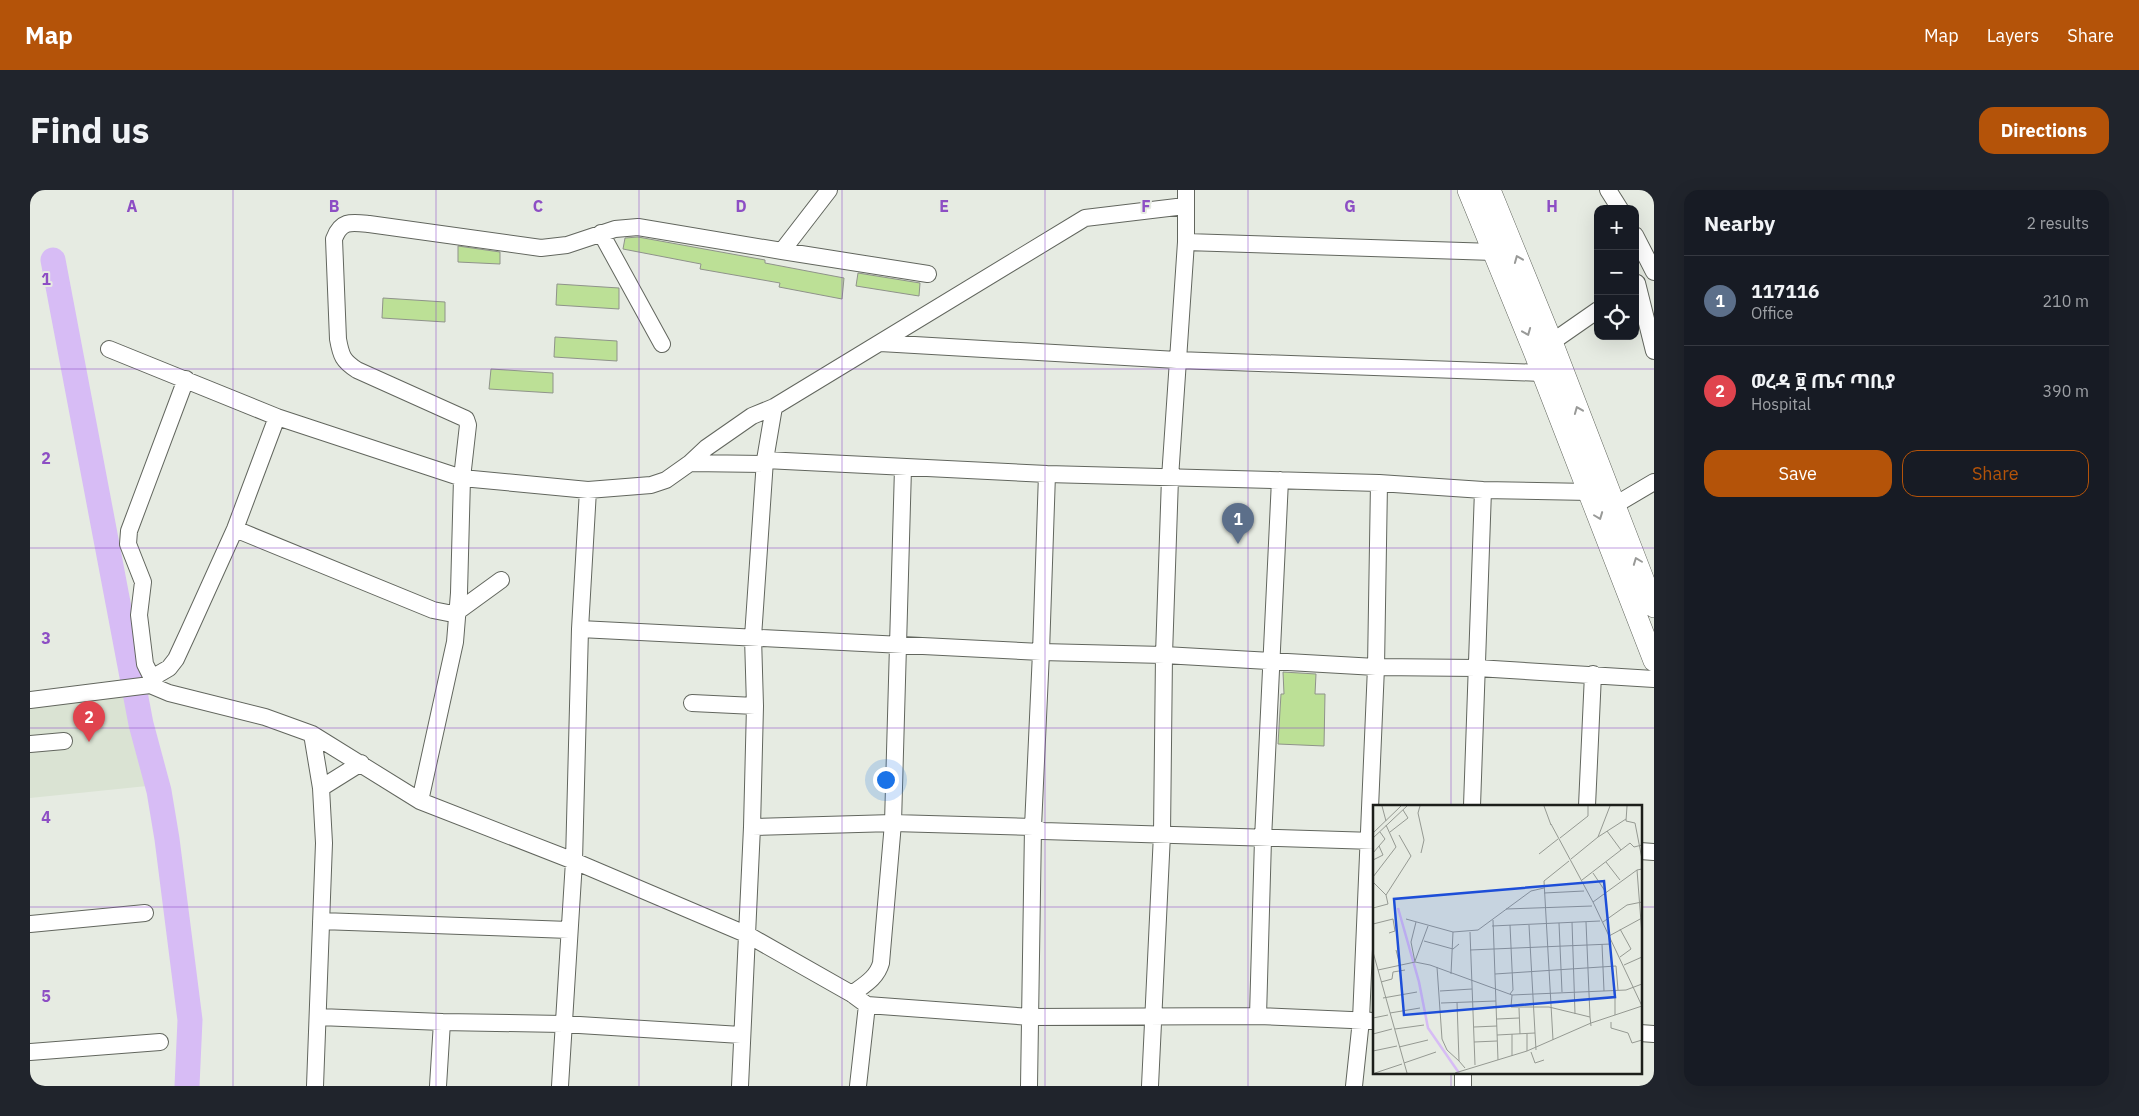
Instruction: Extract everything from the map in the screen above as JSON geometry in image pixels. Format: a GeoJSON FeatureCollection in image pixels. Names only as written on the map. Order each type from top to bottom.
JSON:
{"type":"FeatureCollection","features":[{"type":"Feature","properties":{"kind":"main road"},"geometry":{"type":"LineString","coordinates":[[1468,190],[1494,252],[1552,342],[1654,607]]}},
{"type":"Feature","properties":{"kind":"main road"},"geometry":{"type":"LineString","coordinates":[[1490,190],[1523,296],[1542,374],[1590,492],[1654,661]]}},
{"type":"Feature","properties":{"kind":"street"},"geometry":{"type":"LineString","coordinates":[[782,251],[829,190]]}},
{"type":"Feature","properties":{"kind":"street"},"geometry":{"type":"LineString","coordinates":[[1608,190],[1617,205]]}},
{"type":"Feature","properties":{"kind":"street"},"geometry":{"type":"LineString","coordinates":[[109,349],[277,417],[462,478],[588,490],[651,485],[666,480],[690,463],[706,448],[752,416],[774,407],[1085,218],[1186,198],[1186,242],[1170,478],[1164,655],[1162,834],[1155,1017],[1150,1086]]}},
{"type":"Feature","properties":{"kind":"street"},"geometry":{"type":"LineString","coordinates":[[420,800],[451,662],[458,612],[462,478],[468,425],[466,419],[365,374],[345,363],[338,339],[334,239],[338,229],[343,225],[354,222],[541,248],[567,245],[601,233],[627,227],[649,228],[928,274]]}},
{"type":"Feature","properties":{"kind":"street"},"geometry":{"type":"LineString","coordinates":[[601,233],[662,344]]}},
{"type":"Feature","properties":{"kind":"street"},"geometry":{"type":"LineString","coordinates":[[1186,242],[1494,252]]}},
{"type":"Feature","properties":{"kind":"street"},"geometry":{"type":"LineString","coordinates":[[1639,243],[1654,272],[1639,282]]}},
{"type":"Feature","properties":{"kind":"street"},"geometry":{"type":"LineString","coordinates":[[1639,295],[1654,351]]}},
{"type":"Feature","properties":{"kind":"street"},"geometry":{"type":"LineString","coordinates":[[1552,342],[1594,313]]}},
{"type":"Feature","properties":{"kind":"street"},"geometry":{"type":"LineString","coordinates":[[880,343],[1177,360],[1542,374]]}},
{"type":"Feature","properties":{"kind":"street"},"geometry":{"type":"LineString","coordinates":[[147,683],[139,615],[143,582],[128,544],[129,531],[186,379]]}},
{"type":"Feature","properties":{"kind":"street"},"geometry":{"type":"LineString","coordinates":[[740,1086],[752,827],[755,706],[753,637],[765,462],[774,407]]}},
{"type":"Feature","properties":{"kind":"street"},"geometry":{"type":"LineString","coordinates":[[30,700],[115,690],[147,683],[168,668],[176,659],[235,529],[277,417]]}},
{"type":"Feature","properties":{"kind":"street"},"geometry":{"type":"LineString","coordinates":[[690,463],[765,462],[1046,474],[1379,483],[1483,490],[1590,492]]}},
{"type":"Feature","properties":{"kind":"street"},"geometry":{"type":"LineString","coordinates":[[852,994],[873,978],[879,971],[881,963],[893,823],[903,468]]}},
{"type":"Feature","properties":{"kind":"street"},"geometry":{"type":"LineString","coordinates":[[1029,1086],[1033,827],[1041,652],[1046,474]]}},
{"type":"Feature","properties":{"kind":"street"},"geometry":{"type":"LineString","coordinates":[[1258,1016],[1263,839],[1280,480]]}},
{"type":"Feature","properties":{"kind":"street"},"geometry":{"type":"LineString","coordinates":[[1615,505],[1654,482]]}},
{"type":"Feature","properties":{"kind":"street"},"geometry":{"type":"LineString","coordinates":[[1354,1086],[1368,1021],[1379,483]]}},
{"type":"Feature","properties":{"kind":"street"},"geometry":{"type":"LineString","coordinates":[[560,1086],[574,861],[580,629],[588,490]]}},
{"type":"Feature","properties":{"kind":"street"},"geometry":{"type":"LineString","coordinates":[[1472,805],[1483,490]]}},
{"type":"Feature","properties":{"kind":"street"},"geometry":{"type":"LineString","coordinates":[[235,529],[433,610],[448,613],[458,612],[501,580]]}},
{"type":"Feature","properties":{"kind":"street"},"geometry":{"type":"LineString","coordinates":[[580,629],[898,646],[1271,660],[1376,667],[1477,668],[1654,679]]}},
{"type":"Feature","properties":{"kind":"street"},"geometry":{"type":"LineString","coordinates":[[1587,805],[1593,674]]}},
{"type":"Feature","properties":{"kind":"street"},"geometry":{"type":"LineString","coordinates":[[147,683],[169,693],[265,718],[312,734],[420,800],[574,861],[748,935],[852,994],[867,1005],[1031,1017],[1258,1016],[1368,1021]]}},
{"type":"Feature","properties":{"kind":"street"},"geometry":{"type":"LineString","coordinates":[[692,703],[755,706]]}},
{"type":"Feature","properties":{"kind":"street"},"geometry":{"type":"LineString","coordinates":[[312,734],[321,788],[324,843],[315,1086]]}},
{"type":"Feature","properties":{"kind":"street"},"geometry":{"type":"LineString","coordinates":[[30,744],[64,741]]}},
{"type":"Feature","properties":{"kind":"street"},"geometry":{"type":"LineString","coordinates":[[321,788],[361,764]]}},
{"type":"Feature","properties":{"kind":"street"},"geometry":{"type":"LineString","coordinates":[[752,827],[893,823],[1033,827],[1043,831],[1371,841]]}},
{"type":"Feature","properties":{"kind":"street"},"geometry":{"type":"LineString","coordinates":[[30,924],[145,913]]}},
{"type":"Feature","properties":{"kind":"street"},"geometry":{"type":"LineString","coordinates":[[322,921],[569,930]]}},
{"type":"Feature","properties":{"kind":"street"},"geometry":{"type":"LineString","coordinates":[[858,1086],[867,1005]]}},
{"type":"Feature","properties":{"kind":"street"},"geometry":{"type":"LineString","coordinates":[[319,1017],[563,1024],[741,1035]]}},
{"type":"Feature","properties":{"kind":"street"},"geometry":{"type":"LineString","coordinates":[[438,1086],[442,1022]]}},
{"type":"Feature","properties":{"kind":"street"},"geometry":{"type":"LineString","coordinates":[[30,1052],[160,1042]]}},
{"type":"Feature","properties":{"kind":"shaded area"},"geometry":{"type":"Polygon","coordinates":[[[138,687],[157,785],[30,798],[30,700],[138,687]]]}},
{"type":"Feature","properties":{"kind":"building"},"geometry":{"type":"Polygon","coordinates":[[[638,237],[765,260],[765,263],[844,278],[842,299],[779,287],[780,283],[700,269],[701,264],[623,249],[625,238],[638,237]]]}},
{"type":"Feature","properties":{"kind":"building"},"geometry":{"type":"Polygon","coordinates":[[[458,246],[500,252],[500,264],[458,262],[458,246]]]}},
{"type":"Feature","properties":{"kind":"building"},"geometry":{"type":"Polygon","coordinates":[[[858,273],[920,283],[919,296],[856,286],[858,273]]]}},
{"type":"Feature","properties":{"kind":"building"},"geometry":{"type":"Polygon","coordinates":[[[557,284],[619,288],[619,309],[556,305],[557,284]]]}},
{"type":"Feature","properties":{"kind":"building"},"geometry":{"type":"Polygon","coordinates":[[[383,298],[445,302],[445,322],[382,318],[383,298]]]}},
{"type":"Feature","properties":{"kind":"building"},"geometry":{"type":"Polygon","coordinates":[[[555,337],[617,341],[617,361],[554,357],[555,337]]]}},
{"type":"Feature","properties":{"kind":"building"},"geometry":{"type":"Polygon","coordinates":[[[491,369],[553,373],[553,393],[489,389],[491,369]]]}},
{"type":"Feature","properties":{"kind":"building"},"geometry":{"type":"Polygon","coordinates":[[[1283,672],[1316,674],[1315,694],[1325,694],[1324,746],[1278,744],[1281,694],[1284,694],[1283,672]]]}},
{"type":"Feature","properties":{"kind":"waterway"},"geometry":{"type":"LineString","coordinates":[[53,260],[141,724],[159,791],[167,839],[190,1020],[187,1086]]}},
{"type":"Feature","properties":{"kind":"place","name":"117116"},"geometry":{"type":"Point","coordinates":[1238,544]}},
{"type":"Feature","properties":{"kind":"place","name":"ወረዳ ፱ ጤና ጣቢያ"},"geometry":{"type":"Point","coordinates":[89,742]}}]}
